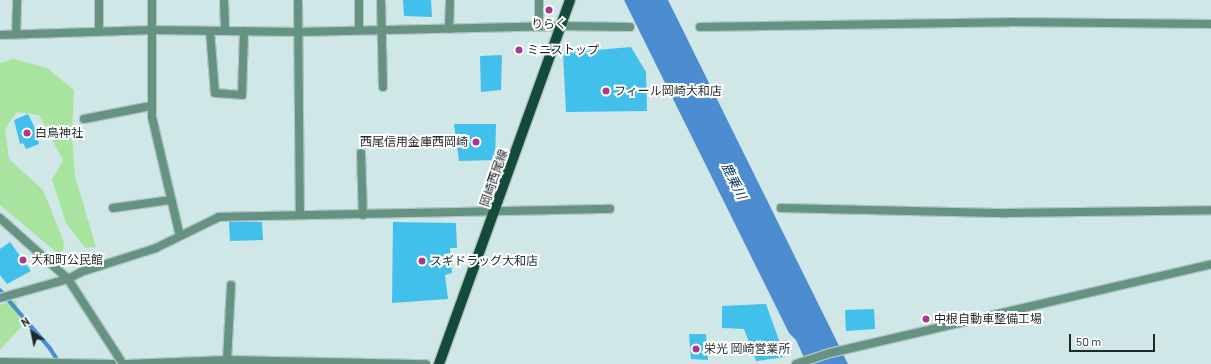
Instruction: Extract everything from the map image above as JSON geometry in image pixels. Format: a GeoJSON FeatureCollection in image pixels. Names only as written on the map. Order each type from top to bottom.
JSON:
{"type":"FeatureCollection","features":[{"type":"Feature","properties":{"kind":"main road","name":"岡崎西尾線"},"geometry":{"type":"LineString","coordinates":[[439,364],[496,212],[570,0]]}},
{"type":"Feature","properties":{"kind":"street"},"geometry":{"type":"LineString","coordinates":[[16,0],[16,34]]}},
{"type":"Feature","properties":{"kind":"street"},"geometry":{"type":"LineString","coordinates":[[99,32],[100,0]]}},
{"type":"Feature","properties":{"kind":"street"},"geometry":{"type":"LineString","coordinates":[[152,0],[151,106],[157,149],[180,236]]}},
{"type":"Feature","properties":{"kind":"street"},"geometry":{"type":"LineString","coordinates":[[224,0],[225,31]]}},
{"type":"Feature","properties":{"kind":"street"},"geometry":{"type":"LineString","coordinates":[[298,0],[300,215]]}},
{"type":"Feature","properties":{"kind":"street"},"geometry":{"type":"LineString","coordinates":[[359,0],[359,30]]}},
{"type":"Feature","properties":{"kind":"street"},"geometry":{"type":"LineString","coordinates":[[380,0],[383,88]]}},
{"type":"Feature","properties":{"kind":"street"},"geometry":{"type":"LineString","coordinates":[[449,29],[450,0]]}},
{"type":"Feature","properties":{"kind":"street"},"geometry":{"type":"LineString","coordinates":[[539,0],[539,26]]}},
{"type":"Feature","properties":{"kind":"street"},"geometry":{"type":"LineString","coordinates":[[700,27],[1009,22],[1211,24]]}},
{"type":"Feature","properties":{"kind":"street"},"geometry":{"type":"LineString","coordinates":[[0,35],[152,30],[299,32],[539,26],[630,27]]}},
{"type":"Feature","properties":{"kind":"street"},"geometry":{"type":"LineString","coordinates":[[210,31],[215,93],[242,94],[244,31]]}},
{"type":"Feature","properties":{"kind":"street"},"geometry":{"type":"LineString","coordinates":[[84,119],[151,106]]}},
{"type":"Feature","properties":{"kind":"street"},"geometry":{"type":"LineString","coordinates":[[361,154],[363,215]]}},
{"type":"Feature","properties":{"kind":"street"},"geometry":{"type":"LineString","coordinates":[[113,208],[171,200]]}},
{"type":"Feature","properties":{"kind":"street"},"geometry":{"type":"LineString","coordinates":[[781,208],[1007,213],[1211,210]]}},
{"type":"Feature","properties":{"kind":"street"},"geometry":{"type":"LineString","coordinates":[[0,298],[68,279],[81,272],[156,248],[219,217],[363,215],[411,211],[496,212],[610,209]]}},
{"type":"Feature","properties":{"kind":"street"},"geometry":{"type":"LineString","coordinates":[[0,218],[68,279],[124,364]]}},
{"type":"Feature","properties":{"kind":"street"},"geometry":{"type":"LineString","coordinates":[[796,364],[814,358],[1211,264]]}},
{"type":"Feature","properties":{"kind":"street"},"geometry":{"type":"LineString","coordinates":[[227,360],[230,285]]}},
{"type":"Feature","properties":{"kind":"street"},"geometry":{"type":"LineString","coordinates":[[128,364],[227,360],[426,364]]}},
{"type":"Feature","properties":{"kind":"street"},"geometry":{"type":"LineString","coordinates":[[0,362],[112,364]]}},
{"type":"Feature","properties":{"kind":"green space"},"geometry":{"type":"Polygon","coordinates":[[[13,59],[47,68],[74,90],[72,136],[75,176],[96,247],[85,248],[66,223],[52,180],[63,160],[39,115],[17,112],[5,129],[9,159],[43,190],[64,242],[62,257],[0,205],[0,63],[13,59]]]}},
{"type":"Feature","properties":{"kind":"green space"},"geometry":{"type":"Polygon","coordinates":[[[16,300],[21,327],[0,350],[0,305],[16,300]]]}},
{"type":"Feature","properties":{"kind":"water","name":"鹿乗川"},"geometry":{"type":"Polygon","coordinates":[[[624,0],[668,0],[848,364],[807,364],[796,340],[789,333],[624,0]]]}},
{"type":"Feature","properties":{"kind":"building"},"geometry":{"type":"Polygon","coordinates":[[[403,0],[431,0],[432,17],[404,16],[403,0]]]}},
{"type":"Feature","properties":{"kind":"building","name":"フィール岡崎大和店"},"geometry":{"type":"Polygon","coordinates":[[[631,47],[646,72],[647,111],[566,112],[563,53],[631,47]]]}},
{"type":"Feature","properties":{"kind":"building"},"geometry":{"type":"Polygon","coordinates":[[[502,55],[501,90],[481,92],[480,56],[502,55]]]}},
{"type":"Feature","properties":{"kind":"building"},"geometry":{"type":"Polygon","coordinates":[[[28,114],[39,136],[37,137],[39,144],[26,149],[23,143],[20,144],[14,120],[28,114]]]}},
{"type":"Feature","properties":{"kind":"building","name":"西尾信用金庫西岡崎"},"geometry":{"type":"Polygon","coordinates":[[[454,124],[496,124],[495,160],[459,161],[454,124]]]}},
{"type":"Feature","properties":{"kind":"building"},"geometry":{"type":"Polygon","coordinates":[[[229,222],[262,222],[263,240],[230,241],[229,222]]]}},
{"type":"Feature","properties":{"kind":"building","name":"スギドラッグ大和店"},"geometry":{"type":"Polygon","coordinates":[[[393,222],[456,223],[457,248],[450,248],[452,273],[445,275],[448,299],[392,303],[393,222]]]}},
{"type":"Feature","properties":{"kind":"building"},"geometry":{"type":"Polygon","coordinates":[[[10,242],[31,271],[7,284],[0,275],[0,249],[10,242]]]}},
{"type":"Feature","properties":{"kind":"building"},"geometry":{"type":"Polygon","coordinates":[[[766,304],[785,357],[756,361],[744,329],[722,328],[722,306],[766,304]]]}},
{"type":"Feature","properties":{"kind":"building"},"geometry":{"type":"Polygon","coordinates":[[[874,309],[875,329],[846,331],[845,310],[874,309]]]}},
{"type":"Feature","properties":{"kind":"building"},"geometry":{"type":"Polygon","coordinates":[[[689,334],[706,334],[708,360],[691,359],[689,334]]]}},
{"type":"Feature","properties":{"kind":"waterway"},"geometry":{"type":"LineString","coordinates":[[0,290],[50,348],[59,362]]}},
{"type":"Feature","properties":{"kind":"place","name":"りらく"},"geometry":{"type":"Point","coordinates":[549,10]}},
{"type":"Feature","properties":{"kind":"place","name":"ミニストップ"},"geometry":{"type":"Point","coordinates":[519,50]}},
{"type":"Feature","properties":{"kind":"place","name":"フィール岡崎大和店"},"geometry":{"type":"Point","coordinates":[606,91]}},
{"type":"Feature","properties":{"kind":"place","name":"白鳥神社"},"geometry":{"type":"Point","coordinates":[27,133]}},
{"type":"Feature","properties":{"kind":"place","name":"西尾信用金庫西岡崎"},"geometry":{"type":"Point","coordinates":[476,142]}},
{"type":"Feature","properties":{"kind":"place","name":"大和町公民館"},"geometry":{"type":"Point","coordinates":[23,260]}},
{"type":"Feature","properties":{"kind":"place","name":"スギドラッグ大和店"},"geometry":{"type":"Point","coordinates":[422,261]}},
{"type":"Feature","properties":{"kind":"place","name":"中根自動車整備工場"},"geometry":{"type":"Point","coordinates":[926,319]}},
{"type":"Feature","properties":{"kind":"place","name":"栄光 岡崎営業所"},"geometry":{"type":"Point","coordinates":[696,349]}}]}
